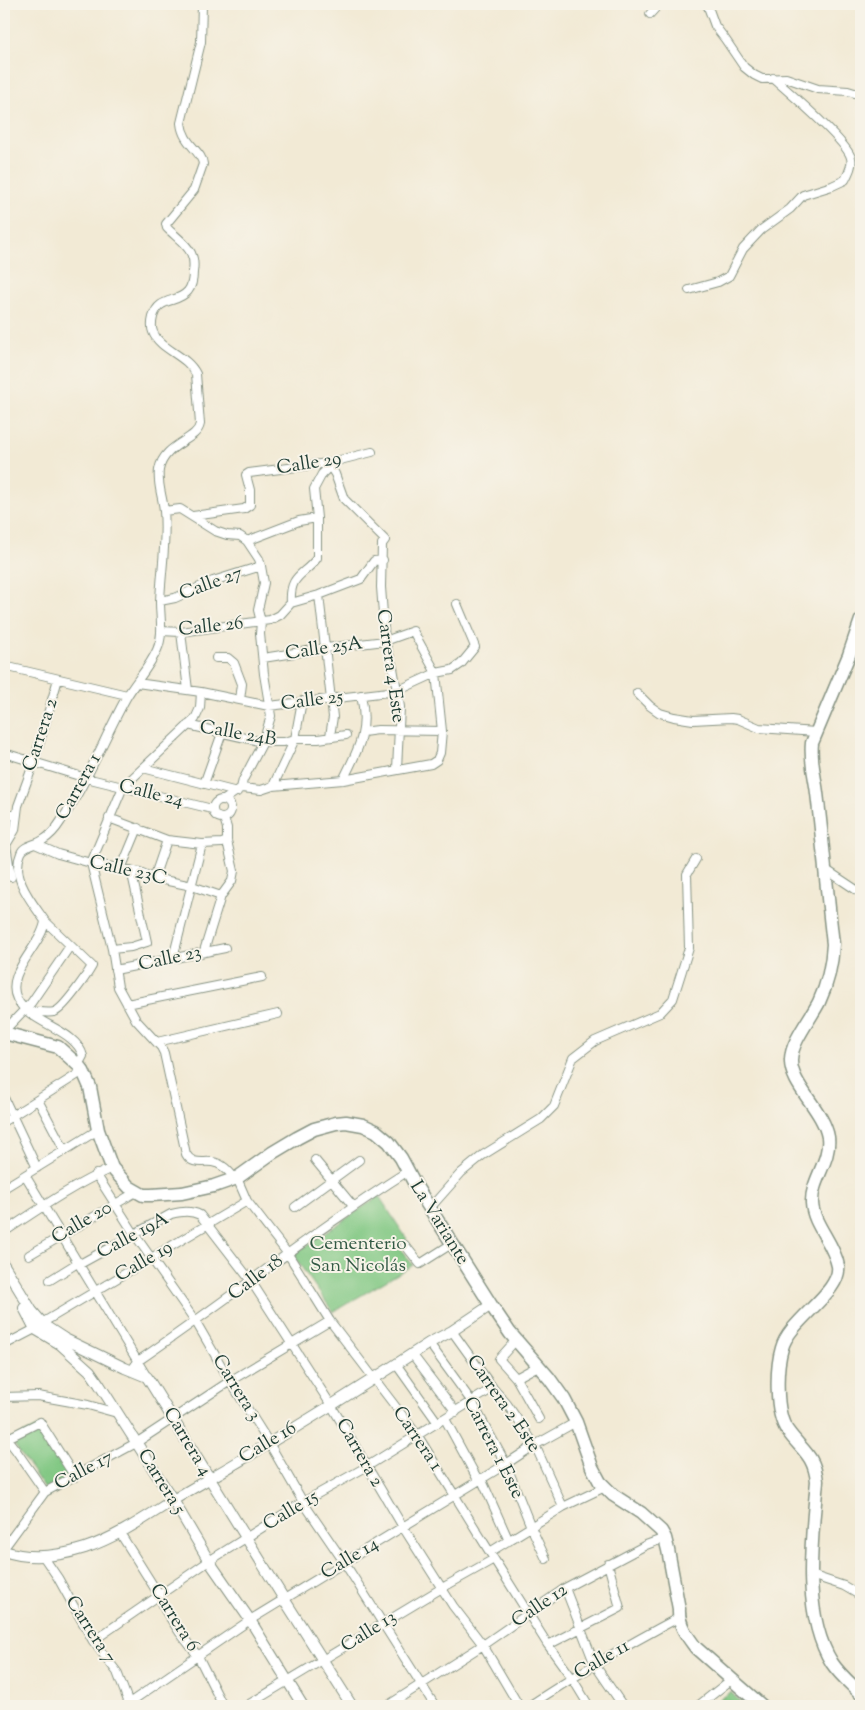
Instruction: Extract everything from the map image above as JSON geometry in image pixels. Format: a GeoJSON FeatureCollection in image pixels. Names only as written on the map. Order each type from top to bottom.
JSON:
{"type":"FeatureCollection","features":[{"type":"Feature","properties":{"kind":"main road"},"geometry":{"type":"LineString","coordinates":[[861,620],[849,655],[816,732],[811,754],[817,792],[833,944],[830,973],[819,1002],[793,1048],[790,1061],[795,1078],[822,1121],[828,1138],[827,1154],[814,1189],[812,1205],[836,1260],[838,1271],[825,1295],[796,1324],[784,1341],[780,1359],[778,1389],[779,1405],[787,1430],[806,1451],[816,1471],[812,1575],[815,1611],[827,1653],[840,1674],[861,1694]]}},
{"type":"Feature","properties":{"kind":"main road"},"geometry":{"type":"LineString","coordinates":[[4,1032],[58,1047],[81,1068],[94,1098],[98,1130],[112,1168],[136,1192]]}},
{"type":"Feature","properties":{"kind":"main road","name":"La Variante"},"geometry":{"type":"LineString","coordinates":[[136,1192],[151,1196],[182,1193],[214,1186],[236,1178],[297,1138],[314,1130],[346,1122],[363,1125],[389,1142],[401,1158],[490,1305],[564,1399],[576,1422],[596,1475],[613,1495],[652,1521],[665,1538],[677,1592],[678,1618],[683,1630],[696,1648],[762,1706]]}},
{"type":"Feature","properties":{"kind":"street"},"geometry":{"type":"LineString","coordinates":[[161,631],[160,601],[165,549],[164,511],[159,472],[162,460],[171,449],[198,430],[200,424],[195,371],[183,358],[159,341],[152,331],[152,322],[156,307],[181,297],[189,290],[192,278],[194,263],[191,253],[167,228],[166,224],[190,196],[198,182],[203,164],[182,132],[181,123],[201,42],[202,4]]}},
{"type":"Feature","properties":{"kind":"street"},"geometry":{"type":"LineString","coordinates":[[650,14],[659,4]]}},
{"type":"Feature","properties":{"kind":"street"},"geometry":{"type":"LineString","coordinates":[[707,4],[716,26],[744,67],[762,79],[786,78],[818,89],[848,91],[861,95]]}},
{"type":"Feature","properties":{"kind":"street"},"geometry":{"type":"LineString","coordinates":[[688,290],[718,282],[729,276],[743,249],[761,230],[790,209],[804,195],[845,180],[849,171],[851,158],[842,143],[773,78]]}},
{"type":"Feature","properties":{"kind":"street","name":"Calle 29"},"geometry":{"type":"LineString","coordinates":[[193,516],[244,509],[250,505],[250,490],[246,474],[329,465],[372,452]]}},
{"type":"Feature","properties":{"kind":"street"},"geometry":{"type":"LineString","coordinates":[[329,465],[314,489],[317,518],[317,558],[296,578],[290,595],[291,603],[319,595],[361,579],[374,560],[383,560]]}},
{"type":"Feature","properties":{"kind":"street","name":"Carrera 4 Este"},"geometry":{"type":"LineString","coordinates":[[329,465],[335,474],[344,500],[385,540],[382,544],[381,587],[384,641],[400,707],[397,770]]}},
{"type":"Feature","properties":{"kind":"street"},"geometry":{"type":"LineString","coordinates":[[164,511],[180,509],[215,531],[227,535],[240,536],[247,541],[259,559],[261,566],[264,583],[258,610],[261,622],[260,634],[271,716],[263,742],[239,790],[224,800],[218,800],[214,804],[212,809],[214,814],[224,818]]}},
{"type":"Feature","properties":{"kind":"street"},"geometry":{"type":"LineString","coordinates":[[247,541],[299,521],[317,518]]}},
{"type":"Feature","properties":{"kind":"street","name":"Calle 27"},"geometry":{"type":"LineString","coordinates":[[160,601],[175,598],[213,581],[261,566]]}},
{"type":"Feature","properties":{"kind":"street"},"geometry":{"type":"LineString","coordinates":[[319,595],[333,717],[330,736]]}},
{"type":"Feature","properties":{"kind":"street","name":"Calle 26"},"geometry":{"type":"LineString","coordinates":[[161,631],[181,632],[261,622],[280,615],[291,603]]}},
{"type":"Feature","properties":{"kind":"street","name":"Calle 25"},"geometry":{"type":"LineString","coordinates":[[137,683],[201,692],[269,706],[397,691],[436,673],[446,672],[461,664],[475,647],[458,604]]}},
{"type":"Feature","properties":{"kind":"street","name":"Carrera 1"},"geometry":{"type":"LineString","coordinates":[[11,877],[24,848],[35,844],[50,834],[60,823],[86,778],[127,695],[137,683],[158,648],[161,631]]}},
{"type":"Feature","properties":{"kind":"street","name":"Calle 25A"},"geometry":{"type":"LineString","coordinates":[[263,658],[384,641],[413,631],[436,673]]}},
{"type":"Feature","properties":{"kind":"street"},"geometry":{"type":"LineString","coordinates":[[181,632],[188,690]]}},
{"type":"Feature","properties":{"kind":"street"},"geometry":{"type":"LineString","coordinates":[[216,658],[228,658],[234,662],[242,684],[240,700]]}},
{"type":"Feature","properties":{"kind":"street"},"geometry":{"type":"LineString","coordinates":[[4,666],[127,695]]}},
{"type":"Feature","properties":{"kind":"street"},"geometry":{"type":"LineString","coordinates":[[143,768],[204,784],[239,790],[260,790],[273,786],[343,780],[431,764],[437,760],[440,753],[442,731],[436,673]]}},
{"type":"Feature","properties":{"kind":"street","name":"Carrera 2"},"geometry":{"type":"LineString","coordinates":[[11,877],[5,845],[15,830],[16,815],[25,783],[34,762],[58,679]]}},
{"type":"Feature","properties":{"kind":"street"},"geometry":{"type":"LineString","coordinates":[[201,692],[200,708],[195,718],[123,787],[91,863],[112,949],[118,987],[143,1028],[157,1042],[164,1053],[186,1154],[188,1158],[198,1162],[211,1161],[219,1164],[236,1178]]}},
{"type":"Feature","properties":{"kind":"street"},"geometry":{"type":"LineString","coordinates":[[637,693],[660,713],[674,717],[693,720],[731,718],[759,728],[816,732]]}},
{"type":"Feature","properties":{"kind":"street"},"geometry":{"type":"LineString","coordinates":[[343,780],[357,751],[363,732],[365,713],[361,695]]}},
{"type":"Feature","properties":{"kind":"street"},"geometry":{"type":"LineString","coordinates":[[273,786],[295,740],[302,701]]}},
{"type":"Feature","properties":{"kind":"street","name":"Calle 24B"},"geometry":{"type":"LineString","coordinates":[[188,726],[263,742],[284,742],[346,734]]}},
{"type":"Feature","properties":{"kind":"street"},"geometry":{"type":"LineString","coordinates":[[363,732],[399,730],[442,731]]}},
{"type":"Feature","properties":{"kind":"street"},"geometry":{"type":"LineString","coordinates":[[204,784],[222,733]]}},
{"type":"Feature","properties":{"kind":"street","name":"Calle 24"},"geometry":{"type":"LineString","coordinates":[[4,753],[86,778],[212,809]]}},
{"type":"Feature","properties":{"kind":"street"},"geometry":{"type":"LineString","coordinates":[[224,800],[228,803],[231,810],[224,818]]}},
{"type":"Feature","properties":{"kind":"street"},"geometry":{"type":"LineString","coordinates":[[4,815],[16,815]]}},
{"type":"Feature","properties":{"kind":"street"},"geometry":{"type":"LineString","coordinates":[[109,818],[167,840],[202,844],[226,841]]}},
{"type":"Feature","properties":{"kind":"street"},"geometry":{"type":"LineString","coordinates":[[204,951],[221,896],[232,881],[234,871],[226,841],[227,828],[224,818]]}},
{"type":"Feature","properties":{"kind":"street"},"geometry":{"type":"LineString","coordinates":[[121,869],[138,828]]}},
{"type":"Feature","properties":{"kind":"street"},"geometry":{"type":"LineString","coordinates":[[154,878],[167,840]]}},
{"type":"Feature","properties":{"kind":"street","name":"Calle 23C"},"geometry":{"type":"LineString","coordinates":[[35,844],[58,854],[91,863],[140,872],[154,878],[192,886],[221,896]]}},
{"type":"Feature","properties":{"kind":"street"},"geometry":{"type":"LineString","coordinates":[[173,958],[202,844]]}},
{"type":"Feature","properties":{"kind":"street"},"geometry":{"type":"LineString","coordinates":[[430,1208],[461,1173],[483,1155],[542,1119],[554,1106],[573,1058],[595,1041],[660,1014],[673,999],[689,948],[687,874],[696,859]]}},
{"type":"Feature","properties":{"kind":"street"},"geometry":{"type":"LineString","coordinates":[[825,869],[861,893]]}},
{"type":"Feature","properties":{"kind":"street"},"geometry":{"type":"LineString","coordinates":[[112,949],[147,942],[131,870]]}},
{"type":"Feature","properties":{"kind":"street"},"geometry":{"type":"LineString","coordinates":[[11,877],[24,890],[45,921],[92,966],[72,995],[55,1012],[25,1011]]}},
{"type":"Feature","properties":{"kind":"street"},"geometry":{"type":"LineString","coordinates":[[4,1122],[38,1100],[81,1068],[83,1056],[79,1047],[67,1037],[25,1011],[16,997],[15,983],[18,973],[42,931],[45,921]]}},
{"type":"Feature","properties":{"kind":"street"},"geometry":{"type":"LineString","coordinates":[[4,1032],[25,1011],[45,985],[70,946]]}},
{"type":"Feature","properties":{"kind":"street","name":"Calle 23"},"geometry":{"type":"LineString","coordinates":[[116,970],[225,948]]}},
{"type":"Feature","properties":{"kind":"street"},"geometry":{"type":"LineString","coordinates":[[127,1004],[262,977]]}},
{"type":"Feature","properties":{"kind":"street"},"geometry":{"type":"LineString","coordinates":[[157,1042],[278,1014]]}},
{"type":"Feature","properties":{"kind":"street"},"geometry":{"type":"LineString","coordinates":[[4,1098],[37,1168]]}},
{"type":"Feature","properties":{"kind":"street"},"geometry":{"type":"LineString","coordinates":[[38,1100],[65,1151]]}},
{"type":"Feature","properties":{"kind":"street"},"geometry":{"type":"LineString","coordinates":[[4,1188],[98,1130]]}},
{"type":"Feature","properties":{"kind":"street"},"geometry":{"type":"LineString","coordinates":[[315,1160],[353,1206]]}},
{"type":"Feature","properties":{"kind":"street"},"geometry":{"type":"LineString","coordinates":[[295,1207],[359,1160]]}},
{"type":"Feature","properties":{"kind":"street"},"geometry":{"type":"LineString","coordinates":[[4,1232],[43,1205],[96,1174],[112,1168]]}},
{"type":"Feature","properties":{"kind":"street","name":"Calle 18"},"geometry":{"type":"LineString","coordinates":[[132,1370],[138,1361],[196,1322],[353,1206],[408,1171]]}},
{"type":"Feature","properties":{"kind":"street","name":"Carrera 3"},"geometry":{"type":"LineString","coordinates":[[96,1174],[134,1235],[196,1322],[303,1502],[344,1562],[435,1706]]}},
{"type":"Feature","properties":{"kind":"street","name":"Carrera 4"},"geometry":{"type":"LineString","coordinates":[[25,1175],[284,1600],[352,1706]]}},
{"type":"Feature","properties":{"kind":"street","name":"Carrera 1"},"geometry":{"type":"LineString","coordinates":[[236,1178],[247,1201],[288,1254],[330,1321],[418,1436],[530,1613],[548,1645],[572,1678],[589,1706]]}},
{"type":"Feature","properties":{"kind":"street","name":"Calle 20"},"geometry":{"type":"LineString","coordinates":[[29,1255],[136,1192]]}},
{"type":"Feature","properties":{"kind":"street","name":"Calle 19"},"geometry":{"type":"LineString","coordinates":[[5,1342],[39,1326],[94,1291],[247,1201]]}},
{"type":"Feature","properties":{"kind":"street","name":"Carrera 2"},"geometry":{"type":"LineString","coordinates":[[186,1212],[194,1212],[200,1215],[252,1281],[331,1405],[403,1527],[442,1588],[483,1645],[519,1706]]}},
{"type":"Feature","properties":{"kind":"street","name":"Calle 19A"},"geometry":{"type":"LineString","coordinates":[[50,1280],[171,1214],[186,1212]]}},
{"type":"Feature","properties":{"kind":"street"},"geometry":{"type":"LineString","coordinates":[[405,1245],[420,1264],[453,1243]]}},
{"type":"Feature","properties":{"kind":"street","name":"Carrera 5"},"geometry":{"type":"LineString","coordinates":[[4,1265],[39,1326],[147,1377]]}},
{"type":"Feature","properties":{"kind":"street","name":"Carrera 5"},"geometry":{"type":"LineString","coordinates":[[4,1272],[39,1326],[90,1371],[173,1500],[208,1561],[250,1620],[303,1706]]}},
{"type":"Feature","properties":{"kind":"street","name":"Calle 16"},"geometry":{"type":"LineString","coordinates":[[36,1556],[85,1548],[120,1533],[331,1405],[429,1342],[452,1331],[490,1305]]}},
{"type":"Feature","properties":{"kind":"street","name":"Calle 17"},"geometry":{"type":"LineString","coordinates":[[6,1547],[45,1492],[136,1443],[174,1420],[230,1381],[330,1321]]}},
{"type":"Feature","properties":{"kind":"street","name":"Carrera 2 Este"},"geometry":{"type":"LineString","coordinates":[[452,1331],[493,1388],[512,1409],[535,1445],[563,1507]]}},
{"type":"Feature","properties":{"kind":"street"},"geometry":{"type":"LineString","coordinates":[[516,1340],[499,1359],[516,1378],[540,1419]]}},
{"type":"Feature","properties":{"kind":"street","name":"Carrera 1 Este"},"geometry":{"type":"LineString","coordinates":[[429,1342],[472,1402],[506,1464],[546,1559]]}},
{"type":"Feature","properties":{"kind":"street"},"geometry":{"type":"LineString","coordinates":[[412,1354],[456,1412]]}},
{"type":"Feature","properties":{"kind":"street"},"geometry":{"type":"LineString","coordinates":[[396,1364],[442,1421],[480,1479],[509,1541]]}},
{"type":"Feature","properties":{"kind":"street"},"geometry":{"type":"LineString","coordinates":[[516,1378],[538,1366]]}},
{"type":"Feature","properties":{"kind":"street","name":"Calle 15"},"geometry":{"type":"LineString","coordinates":[[93,1641],[208,1561],[303,1502],[418,1436],[493,1388]]}},
{"type":"Feature","properties":{"kind":"street"},"geometry":{"type":"LineString","coordinates":[[4,1397],[38,1396],[112,1410],[118,1413]]}},
{"type":"Feature","properties":{"kind":"street"},"geometry":{"type":"LineString","coordinates":[[45,1492],[5,1438],[40,1422],[75,1477]]}},
{"type":"Feature","properties":{"kind":"street","name":"Calle 14"},"geometry":{"type":"LineString","coordinates":[[130,1705],[250,1620],[535,1445],[576,1422]]}},
{"type":"Feature","properties":{"kind":"street","name":"Calle 13"},"geometry":{"type":"LineString","coordinates":[[246,1706],[442,1588],[492,1555],[509,1541],[563,1507],[605,1487]]}},
{"type":"Feature","properties":{"kind":"street","name":"Carrera 6"},"geometry":{"type":"LineString","coordinates":[[120,1533],[159,1595],[165,1610],[198,1656],[223,1706]]}},
{"type":"Feature","properties":{"kind":"street","name":"Calle 12"},"geometry":{"type":"LineString","coordinates":[[387,1706],[483,1645],[565,1588],[646,1545],[665,1538]]}},
{"type":"Feature","properties":{"kind":"street"},"geometry":{"type":"LineString","coordinates":[[6,1547],[36,1556]]}},
{"type":"Feature","properties":{"kind":"street","name":"Carrera 7"},"geometry":{"type":"LineString","coordinates":[[36,1556],[58,1578],[93,1641],[117,1672],[130,1705]]}},
{"type":"Feature","properties":{"kind":"street"},"geometry":{"type":"LineString","coordinates":[[548,1645],[620,1608],[608,1564]]}},
{"type":"Feature","properties":{"kind":"street"},"geometry":{"type":"LineString","coordinates":[[812,1575],[844,1586],[861,1596]]}},
{"type":"Feature","properties":{"kind":"street"},"geometry":{"type":"LineString","coordinates":[[565,1588],[595,1665],[623,1706]]}},
{"type":"Feature","properties":{"kind":"street","name":"Calle 11"},"geometry":{"type":"LineString","coordinates":[[529,1706],[572,1678],[678,1618]]}},
{"type":"Feature","properties":{"kind":"street"},"geometry":{"type":"LineString","coordinates":[[698,1706],[732,1679]]}},
{"type":"Feature","properties":{"kind":"green space","name":"Cementerio San Nicolás"},"geometry":{"type":"Polygon","coordinates":[[[379,1196],[407,1239],[398,1246],[413,1265],[333,1312],[293,1255],[379,1196]]]}},
{"type":"Feature","properties":{"kind":"green space"},"geometry":{"type":"Polygon","coordinates":[[[39,1426],[70,1476],[45,1489],[11,1440],[39,1426]]]}},
{"type":"Feature","properties":{"kind":"green space"},"geometry":{"type":"Polygon","coordinates":[[[731,1692],[744,1706],[710,1706],[731,1692]]]}}]}
